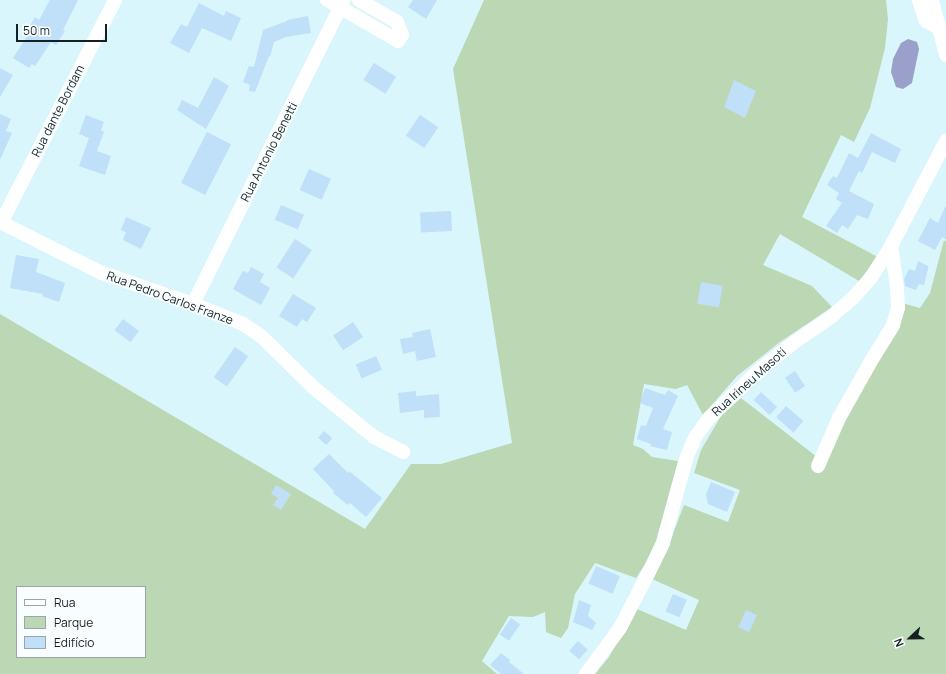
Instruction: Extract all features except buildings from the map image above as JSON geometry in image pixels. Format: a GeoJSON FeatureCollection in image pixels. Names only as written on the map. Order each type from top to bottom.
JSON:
{"type":"FeatureCollection","features":[{"type":"Feature","properties":{"kind":"street","name":"Rua dante Bordam"},"geometry":{"type":"LineString","coordinates":[[1,222],[115,0]]}},
{"type":"Feature","properties":{"kind":"street"},"geometry":{"type":"LineString","coordinates":[[327,0],[343,4],[398,41],[402,35],[397,22],[358,0]]}},
{"type":"Feature","properties":{"kind":"street"},"geometry":{"type":"LineString","coordinates":[[919,0],[926,20],[939,28]]}},
{"type":"Feature","properties":{"kind":"street"},"geometry":{"type":"LineString","coordinates":[[932,0],[946,55]]}},
{"type":"Feature","properties":{"kind":"street","name":"Rua Antonio Benetti"},"geometry":{"type":"LineString","coordinates":[[193,304],[343,4]]}},
{"type":"Feature","properties":{"kind":"street","name":"Rua Irineu Masoti"},"geometry":{"type":"LineString","coordinates":[[586,674],[620,628],[663,543],[687,456],[708,418],[758,371],[796,341],[831,317],[852,299],[870,279],[891,246],[946,141]]}},
{"type":"Feature","properties":{"kind":"street","name":"Rua Pedro Carlos Franze"},"geometry":{"type":"LineString","coordinates":[[1,222],[102,273],[193,304],[243,324],[261,336],[314,388],[374,437],[403,452]]}},
{"type":"Feature","properties":{"kind":"street"},"geometry":{"type":"LineString","coordinates":[[818,466],[839,418],[893,326],[898,308],[891,246]]}},
{"type":"Feature","properties":{"kind":"green space"},"geometry":{"type":"Polygon","coordinates":[[[484,0],[886,0],[888,19],[885,48],[870,108],[854,142],[841,135],[802,217],[878,257],[859,281],[780,234],[763,265],[812,286],[832,307],[780,342],[737,376],[703,415],[687,385],[676,389],[644,384],[633,445],[643,449],[652,457],[678,461],[656,541],[647,561],[636,578],[595,563],[575,594],[568,628],[561,638],[546,632],[545,612],[533,617],[509,616],[482,661],[497,674],[0,674],[0,314],[365,529],[411,464],[441,464],[512,443],[453,69],[484,0]]]}},
{"type":"Feature","properties":{"kind":"green space"},"geometry":{"type":"Polygon","coordinates":[[[944,240],[946,242],[946,674],[595,674],[609,657],[637,609],[686,630],[699,600],[652,579],[669,544],[684,505],[728,522],[740,490],[694,473],[701,450],[721,416],[741,398],[817,457],[849,409],[902,303],[920,308],[930,293],[944,240]]]}},
{"type":"Feature","properties":{"kind":"water"},"geometry":{"type":"Polygon","coordinates":[[[908,39],[917,42],[919,49],[912,83],[903,89],[896,87],[891,72],[893,59],[901,43],[908,39]]]}}]}
